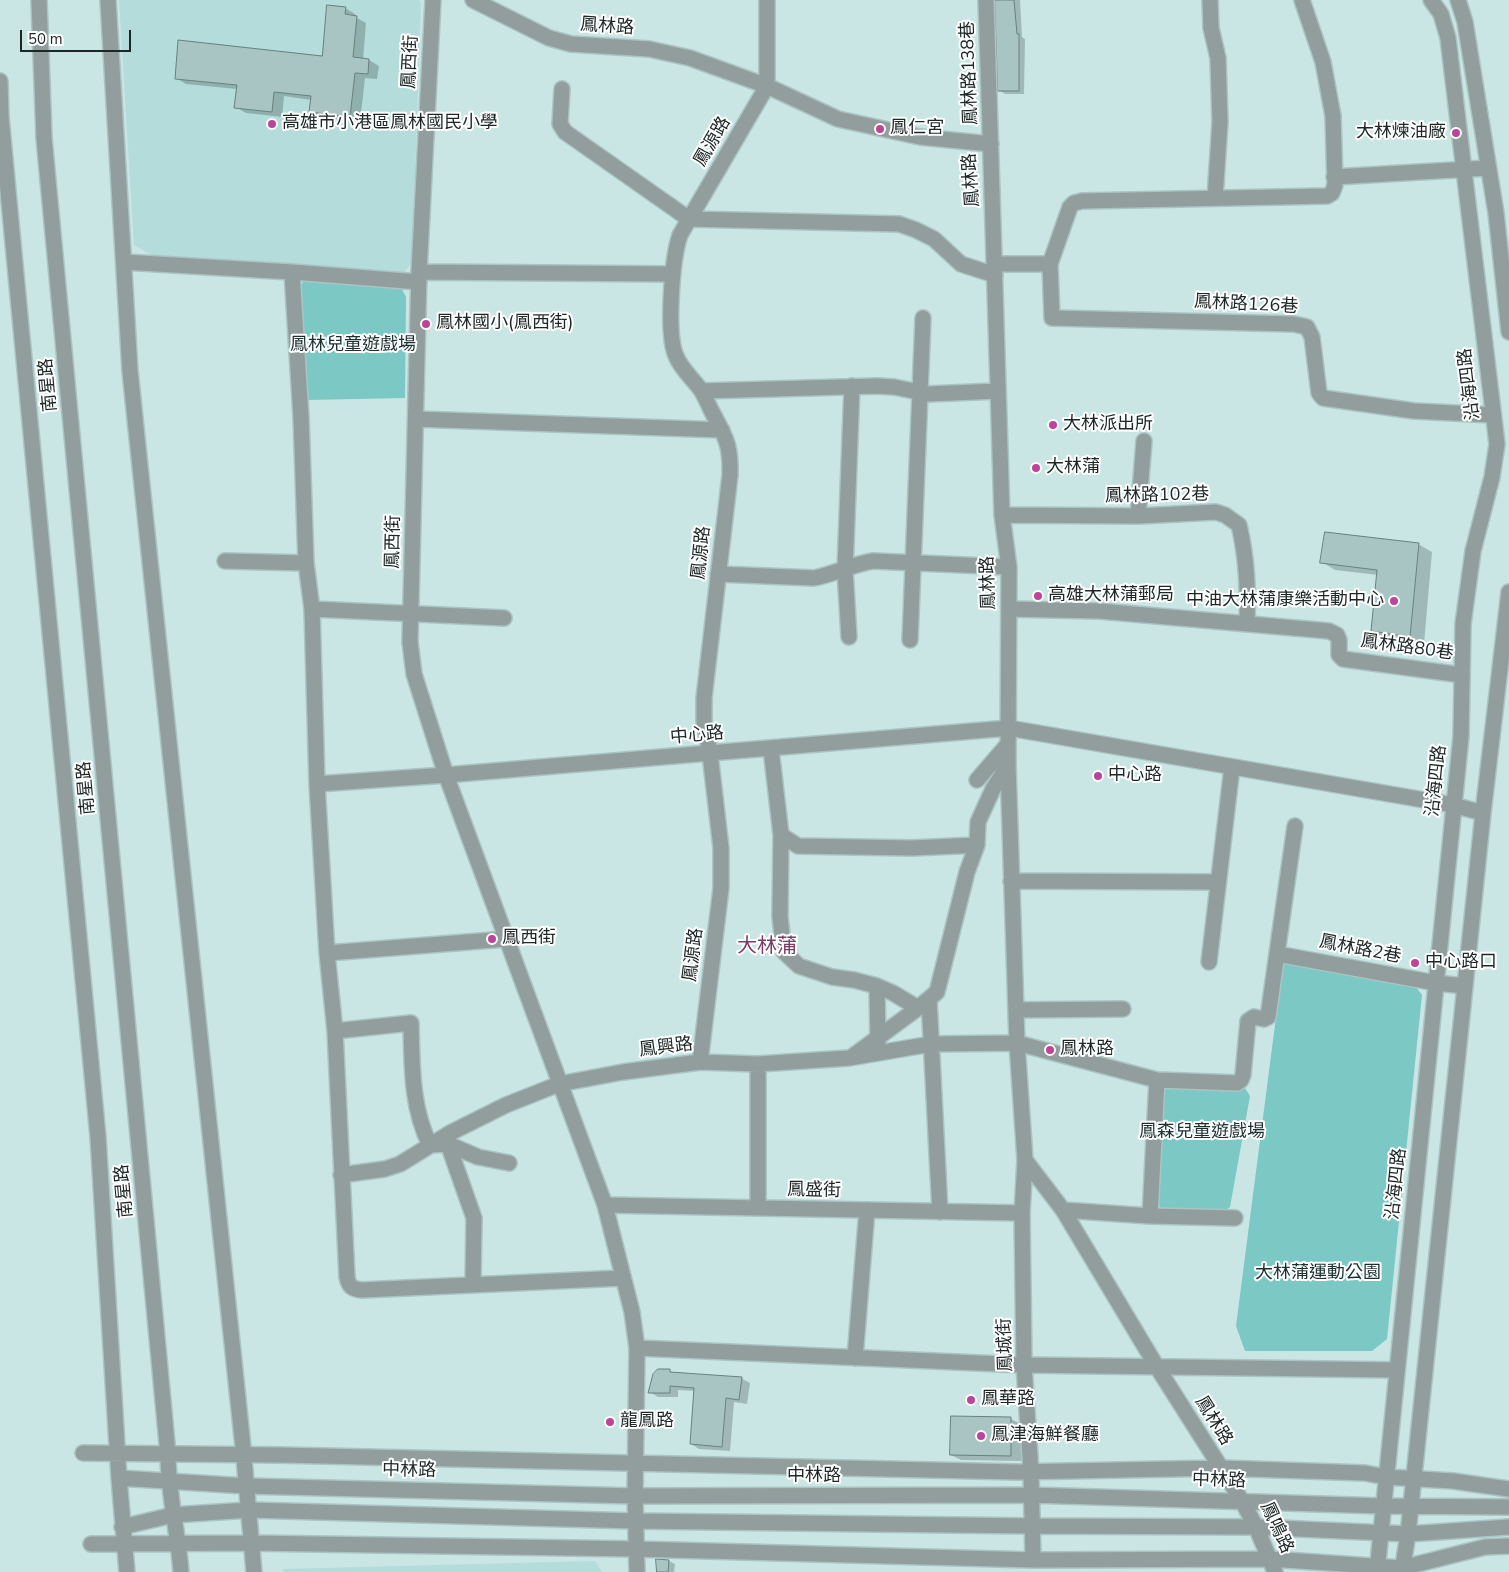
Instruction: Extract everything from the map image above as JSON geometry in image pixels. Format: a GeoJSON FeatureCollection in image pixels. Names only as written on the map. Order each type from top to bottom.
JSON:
{"type":"FeatureCollection","features":[{"type":"Feature","properties":{"kind":"street","name":"南星路"},"geometry":{"type":"LineString","coordinates":[[39,0],[45,148],[168,1454],[168,1480],[179,1543],[181,1572]]}},
{"type":"Feature","properties":{"kind":"street"},"geometry":{"type":"LineString","coordinates":[[108,0],[130,371],[254,1572]]}},
{"type":"Feature","properties":{"kind":"street","name":"鳳西街"},"geometry":{"type":"LineString","coordinates":[[433,0],[419,277],[410,642],[414,674],[446,775],[605,1205],[632,1312],[637,1348]]}},
{"type":"Feature","properties":{"kind":"street","name":"鳳林路"},"geometry":{"type":"LineString","coordinates":[[473,0],[549,38],[571,44],[649,49],[690,58],[767,86],[838,119],[920,137],[991,144],[1002,515],[1009,567],[1008,765],[1017,1043],[1025,1160],[1063,1210],[1157,1367],[1242,1501]]}},
{"type":"Feature","properties":{"kind":"street"},"geometry":{"type":"LineString","coordinates":[[767,0],[767,86]]}},
{"type":"Feature","properties":{"kind":"street","name":"鳳林路138巷"},"geometry":{"type":"LineString","coordinates":[[986,0],[991,144]]}},
{"type":"Feature","properties":{"kind":"street"},"geometry":{"type":"LineString","coordinates":[[1210,0],[1211,28],[1218,58],[1220,122],[1215,198]]}},
{"type":"Feature","properties":{"kind":"street"},"geometry":{"type":"LineString","coordinates":[[562,89],[560,124],[566,132],[689,219],[899,224],[934,239],[961,264],[995,269],[1050,264],[1070,207],[1082,200],[1327,196],[1332,193],[1335,185],[1333,116],[1323,62],[1302,0]]}},
{"type":"Feature","properties":{"kind":"street","name":"沿海四路"},"geometry":{"type":"LineString","coordinates":[[1377,1569],[1461,736],[1463,624],[1473,551],[1492,477],[1496,444],[1448,38],[1440,14],[1431,0]]}},
{"type":"Feature","properties":{"kind":"street"},"geometry":{"type":"LineString","coordinates":[[1459,0],[1465,22],[1488,168],[1502,212],[1509,332]]}},
{"type":"Feature","properties":{"kind":"street","name":"南星路"},"geometry":{"type":"LineString","coordinates":[[0,81],[2,127],[98,1137],[117,1453],[127,1572]]}},
{"type":"Feature","properties":{"kind":"street","name":"鳳源路"},"geometry":{"type":"LineString","coordinates":[[700,1062],[721,888],[721,848],[710,754],[704,721],[704,698],[730,455],[725,435],[702,391],[685,372],[676,356],[672,341],[673,274],[675,248],[680,235],[767,86]]}},
{"type":"Feature","properties":{"kind":"street"},"geometry":{"type":"LineString","coordinates":[[1334,177],[1488,168]]}},
{"type":"Feature","properties":{"kind":"street"},"geometry":{"type":"LineString","coordinates":[[124,262],[419,277],[673,274]]}},
{"type":"Feature","properties":{"kind":"street","name":"鳳林路126巷"},"geometry":{"type":"LineString","coordinates":[[1050,264],[1052,318],[1294,324],[1307,327],[1312,337],[1319,393],[1323,398],[1414,411],[1493,415]]}},
{"type":"Feature","properties":{"kind":"street"},"geometry":{"type":"LineString","coordinates":[[292,272],[301,418],[306,563],[312,609],[317,784],[327,953],[335,1031],[340,1175],[349,1285],[353,1289],[624,1278]]}},
{"type":"Feature","properties":{"kind":"street"},"geometry":{"type":"LineString","coordinates":[[910,640],[923,318]]}},
{"type":"Feature","properties":{"kind":"street"},"geometry":{"type":"LineString","coordinates":[[702,391],[852,386],[894,387],[928,394],[998,391]]}},
{"type":"Feature","properties":{"kind":"street"},"geometry":{"type":"LineString","coordinates":[[849,637],[845,570],[852,386]]}},
{"type":"Feature","properties":{"kind":"street"},"geometry":{"type":"LineString","coordinates":[[416,419],[722,430]]}},
{"type":"Feature","properties":{"kind":"street"},"geometry":{"type":"LineString","coordinates":[[1138,516],[1144,441]]}},
{"type":"Feature","properties":{"kind":"street","name":"鳳林路102巷"},"geometry":{"type":"LineString","coordinates":[[1002,515],[1138,516],[1216,512],[1225,515],[1239,525],[1245,550],[1248,587],[1247,624]]}},
{"type":"Feature","properties":{"kind":"street"},"geometry":{"type":"LineString","coordinates":[[225,561],[306,563]]}},
{"type":"Feature","properties":{"kind":"street"},"geometry":{"type":"LineString","coordinates":[[718,574],[814,578],[829,576],[861,562],[873,561],[1009,567]]}},
{"type":"Feature","properties":{"kind":"street"},"geometry":{"type":"LineString","coordinates":[[1402,1570],[1408,1534],[1483,813],[1509,592]]}},
{"type":"Feature","properties":{"kind":"street"},"geometry":{"type":"LineString","coordinates":[[312,609],[504,618]]}},
{"type":"Feature","properties":{"kind":"street","name":"鳳林路80巷"},"geometry":{"type":"LineString","coordinates":[[1009,609],[1099,611],[1329,632],[1337,635],[1339,655],[1344,659],[1462,674]]}},
{"type":"Feature","properties":{"kind":"street","name":"中心路"},"geometry":{"type":"LineString","coordinates":[[317,784],[710,754],[1009,728],[1453,805],[1483,813]]}},
{"type":"Feature","properties":{"kind":"street"},"geometry":{"type":"LineString","coordinates":[[977,780],[1008,744]]}},
{"type":"Feature","properties":{"kind":"street"},"geometry":{"type":"LineString","coordinates":[[771,749],[781,835],[780,917],[784,952],[799,966],[832,977],[877,986],[924,1004]]}},
{"type":"Feature","properties":{"kind":"street"},"geometry":{"type":"LineString","coordinates":[[849,1058],[924,1004],[937,992],[942,978],[966,872],[977,846],[978,822],[993,789],[1008,765]]}},
{"type":"Feature","properties":{"kind":"street"},"geometry":{"type":"LineString","coordinates":[[1209,962],[1232,767]]}},
{"type":"Feature","properties":{"kind":"street"},"geometry":{"type":"LineString","coordinates":[[1017,1043],[1157,1080],[1237,1083],[1241,1080],[1248,1022],[1254,1017],[1264,1019],[1268,1017],[1295,826]]}},
{"type":"Feature","properties":{"kind":"street"},"geometry":{"type":"LineString","coordinates":[[781,835],[798,846],[912,848],[977,846]]}},
{"type":"Feature","properties":{"kind":"street"},"geometry":{"type":"LineString","coordinates":[[1012,881],[1218,882]]}},
{"type":"Feature","properties":{"kind":"street"},"geometry":{"type":"LineString","coordinates":[[327,953],[506,939]]}},
{"type":"Feature","properties":{"kind":"street","name":"鳳林路2巷"},"geometry":{"type":"LineString","coordinates":[[1277,954],[1436,984],[1465,986]]}},
{"type":"Feature","properties":{"kind":"street"},"geometry":{"type":"LineString","coordinates":[[877,986],[878,1053]]}},
{"type":"Feature","properties":{"kind":"street"},"geometry":{"type":"LineString","coordinates":[[924,1004],[931,1044],[940,1212]]}},
{"type":"Feature","properties":{"kind":"street"},"geometry":{"type":"LineString","coordinates":[[1016,1010],[1123,1010]]}},
{"type":"Feature","properties":{"kind":"street"},"geometry":{"type":"LineString","coordinates":[[335,1031],[411,1023],[413,1085],[424,1132],[430,1145],[448,1144],[478,1157],[509,1162]]}},
{"type":"Feature","properties":{"kind":"street","name":"鳳興路"},"geometry":{"type":"LineString","coordinates":[[340,1175],[386,1169],[400,1164],[430,1145],[506,1105],[559,1084],[623,1072],[700,1062],[758,1064],[849,1058],[931,1044],[1017,1043]]}},
{"type":"Feature","properties":{"kind":"street"},"geometry":{"type":"LineString","coordinates":[[758,1064],[758,1208]]}},
{"type":"Feature","properties":{"kind":"street"},"geometry":{"type":"LineString","coordinates":[[1150,1216],[1157,1080]]}},
{"type":"Feature","properties":{"kind":"street"},"geometry":{"type":"LineString","coordinates":[[448,1144],[474,1218],[474,1285]]}},
{"type":"Feature","properties":{"kind":"street","name":"鳳城街"},"geometry":{"type":"LineString","coordinates":[[1025,1160],[1022,1213],[1024,1365],[1031,1472],[1030,1495],[1033,1526],[1033,1560]]}},
{"type":"Feature","properties":{"kind":"street","name":"鳳盛街"},"geometry":{"type":"LineString","coordinates":[[605,1205],[1022,1213]]}},
{"type":"Feature","properties":{"kind":"street"},"geometry":{"type":"LineString","coordinates":[[856,1358],[866,1210]]}},
{"type":"Feature","properties":{"kind":"street"},"geometry":{"type":"LineString","coordinates":[[1063,1210],[1150,1216],[1235,1218]]}},
{"type":"Feature","properties":{"kind":"street"},"geometry":{"type":"LineString","coordinates":[[637,1572],[634,1496],[637,1348],[1024,1365],[1397,1370]]}},
{"type":"Feature","properties":{"kind":"street","name":"中林路"},"geometry":{"type":"LineString","coordinates":[[83,1453],[243,1454],[1031,1472],[1221,1468],[1365,1473],[1386,1477],[1453,1481],[1509,1489]]}},
{"type":"Feature","properties":{"kind":"street","name":"中林路"},"geometry":{"type":"LineString","coordinates":[[119,1478],[246,1486],[634,1496],[1030,1495],[1383,1506],[1509,1506]]}},
{"type":"Feature","properties":{"kind":"street","name":"鳳鳴路"},"geometry":{"type":"LineString","coordinates":[[1242,1501],[1273,1566]]}},
{"type":"Feature","properties":{"kind":"street"},"geometry":{"type":"LineString","coordinates":[[122,1527],[173,1515],[249,1510],[635,1521],[1256,1527],[1408,1534],[1509,1526]]}},
{"type":"Feature","properties":{"kind":"street"},"geometry":{"type":"LineString","coordinates":[[91,1544],[252,1543],[635,1550],[1402,1570],[1485,1547],[1509,1546]]}},
{"type":"Feature","properties":{"kind":"shaded area","name":"高雄市小港區鳳林國民小學"},"geometry":{"type":"Polygon","coordinates":[[[119,0],[419,0],[421,3],[412,262],[403,274],[155,257],[134,245],[119,0]]]}},
{"type":"Feature","properties":{"kind":"shaded area"},"geometry":{"type":"Polygon","coordinates":[[[595,1561],[602,1572],[283,1572],[283,1569],[595,1561]]]}},
{"type":"Feature","properties":{"kind":"green space","name":"鳳林兒童遊戲場"},"geometry":{"type":"Polygon","coordinates":[[[307,278],[401,287],[406,297],[405,398],[308,400],[302,396],[299,287],[307,278]]]}},
{"type":"Feature","properties":{"kind":"green space","name":"大林蒲運動公園"},"geometry":{"type":"Polygon","coordinates":[[[1283,963],[1416,987],[1422,995],[1387,1339],[1372,1351],[1245,1351],[1236,1326],[1283,963]]]}},
{"type":"Feature","properties":{"kind":"green space","name":"鳳森兒童遊戲場"},"geometry":{"type":"Polygon","coordinates":[[[1168,1088],[1245,1088],[1250,1096],[1230,1207],[1224,1212],[1162,1210],[1157,1202],[1161,1092],[1168,1088]]]}},
{"type":"Feature","properties":{"kind":"building"},"geometry":{"type":"Polygon","coordinates":[[[995,0],[1014,0],[1017,34],[1019,34],[1019,91],[998,91],[995,0]]]}},
{"type":"Feature","properties":{"kind":"building"},"geometry":{"type":"Polygon","coordinates":[[[327,5],[346,7],[345,14],[357,16],[353,57],[369,59],[368,74],[355,73],[350,117],[309,112],[311,96],[274,92],[272,112],[234,108],[237,85],[175,79],[178,40],[322,56],[327,5]]]}},
{"type":"Feature","properties":{"kind":"building","name":"中油大林蒲康樂活動中心"},"geometry":{"type":"Polygon","coordinates":[[[1325,532],[1419,543],[1410,637],[1371,631],[1377,570],[1320,563],[1325,532]]]}},
{"type":"Feature","properties":{"kind":"building"},"geometry":{"type":"Polygon","coordinates":[[[658,1369],[670,1369],[670,1372],[742,1377],[739,1400],[726,1398],[722,1447],[690,1444],[694,1388],[670,1386],[670,1393],[648,1393],[653,1374],[658,1369]]]}},
{"type":"Feature","properties":{"kind":"building","name":"鳳津海鮮餐廳"},"geometry":{"type":"Polygon","coordinates":[[[951,1416],[1011,1417],[1011,1456],[950,1455],[951,1416]]]}},
{"type":"Feature","properties":{"kind":"building"},"geometry":{"type":"Polygon","coordinates":[[[656,1559],[669,1560],[668,1572],[657,1572],[656,1559]]]}},
{"type":"Feature","properties":{"kind":"place","name":"高雄市小港區鳳林國民小學"},"geometry":{"type":"Point","coordinates":[272,124]}},
{"type":"Feature","properties":{"kind":"place","name":"鳳仁宮"},"geometry":{"type":"Point","coordinates":[880,129]}},
{"type":"Feature","properties":{"kind":"place","name":"大林煉油廠"},"geometry":{"type":"Point","coordinates":[1456,133]}},
{"type":"Feature","properties":{"kind":"place","name":"鳳林國小(鳳西街)"},"geometry":{"type":"Point","coordinates":[426,324]}},
{"type":"Feature","properties":{"kind":"place","name":"大林派出所"},"geometry":{"type":"Point","coordinates":[1053,425]}},
{"type":"Feature","properties":{"kind":"place","name":"大林蒲"},"geometry":{"type":"Point","coordinates":[1036,468]}},
{"type":"Feature","properties":{"kind":"place","name":"高雄大林蒲郵局"},"geometry":{"type":"Point","coordinates":[1038,596]}},
{"type":"Feature","properties":{"kind":"place","name":"中油大林蒲康樂活動中心"},"geometry":{"type":"Point","coordinates":[1394,601]}},
{"type":"Feature","properties":{"kind":"place","name":"中心路"},"geometry":{"type":"Point","coordinates":[1098,776]}},
{"type":"Feature","properties":{"kind":"place","name":"鳳西街"},"geometry":{"type":"Point","coordinates":[492,939]}},
{"type":"Feature","properties":{"kind":"place","name":"中心路口"},"geometry":{"type":"Point","coordinates":[1415,963]}},
{"type":"Feature","properties":{"kind":"place","name":"鳳林路"},"geometry":{"type":"Point","coordinates":[1050,1050]}},
{"type":"Feature","properties":{"kind":"place","name":"鳳華路"},"geometry":{"type":"Point","coordinates":[971,1400]}},
{"type":"Feature","properties":{"kind":"place","name":"龍鳳路"},"geometry":{"type":"Point","coordinates":[610,1422]}},
{"type":"Feature","properties":{"kind":"place","name":"鳳津海鮮餐廳"},"geometry":{"type":"Point","coordinates":[981,1436]}},
{"type":"Feature","properties":{"kind":"district","name":"大林蒲"},"geometry":{"type":"Point","coordinates":[767,947]}}]}
